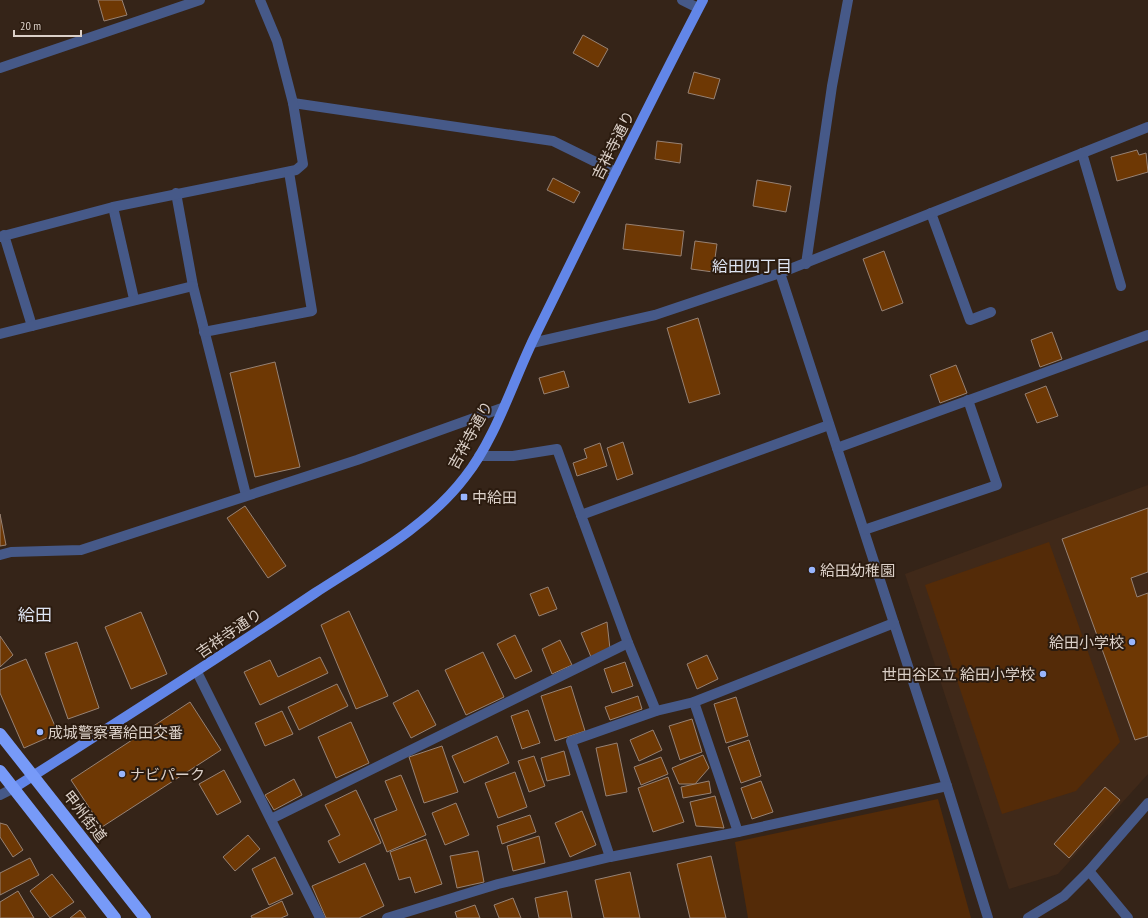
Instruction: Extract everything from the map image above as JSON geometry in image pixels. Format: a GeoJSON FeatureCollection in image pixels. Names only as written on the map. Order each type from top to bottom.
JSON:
{"type":"FeatureCollection","features":[{"type":"Feature","properties":{"kind":"highway","name":"甲州街道"},"geometry":{"type":"LineString","coordinates":[[0,734],[145,918]]}},
{"type":"Feature","properties":{"kind":"highway"},"geometry":{"type":"LineString","coordinates":[[0,771],[115,918]]}},
{"type":"Feature","properties":{"kind":"main road","name":"吉祥寺通り"},"geometry":{"type":"LineString","coordinates":[[14,788],[197,672],[416,525],[466,477],[479,456],[532,343],[700,4]]}},
{"type":"Feature","properties":{"kind":"street"},"geometry":{"type":"LineString","coordinates":[[0,68],[200,0]]}},
{"type":"Feature","properties":{"kind":"street"},"geometry":{"type":"LineString","coordinates":[[32,326],[2,236],[113,207],[176,193],[289,172],[301,168],[303,164],[294,102],[277,40],[260,0]]}},
{"type":"Feature","properties":{"kind":"street"},"geometry":{"type":"LineString","coordinates":[[682,0],[700,4]]}},
{"type":"Feature","properties":{"kind":"street"},"geometry":{"type":"LineString","coordinates":[[806,264],[832,86],[848,0]]}},
{"type":"Feature","properties":{"kind":"street"},"geometry":{"type":"LineString","coordinates":[[294,102],[553,141],[616,172]]}},
{"type":"Feature","properties":{"kind":"street"},"geometry":{"type":"LineString","coordinates":[[532,343],[655,315],[806,264],[1148,127]]}},
{"type":"Feature","properties":{"kind":"street"},"geometry":{"type":"LineString","coordinates":[[1082,153],[1121,286]]}},
{"type":"Feature","properties":{"kind":"street"},"geometry":{"type":"LineString","coordinates":[[204,332],[312,311],[289,172]]}},
{"type":"Feature","properties":{"kind":"street"},"geometry":{"type":"LineString","coordinates":[[176,193],[192,286],[246,495]]}},
{"type":"Feature","properties":{"kind":"street"},"geometry":{"type":"LineString","coordinates":[[113,207],[134,300]]}},
{"type":"Feature","properties":{"kind":"street"},"geometry":{"type":"LineString","coordinates":[[931,213],[970,320],[991,312]]}},
{"type":"Feature","properties":{"kind":"street"},"geometry":{"type":"LineString","coordinates":[[780,273],[947,786],[988,918]]}},
{"type":"Feature","properties":{"kind":"street"},"geometry":{"type":"LineString","coordinates":[[0,334],[192,286]]}},
{"type":"Feature","properties":{"kind":"street"},"geometry":{"type":"LineString","coordinates":[[837,448],[1148,335]]}},
{"type":"Feature","properties":{"kind":"street"},"geometry":{"type":"LineString","coordinates":[[864,530],[997,485],[968,400]]}},
{"type":"Feature","properties":{"kind":"street"},"geometry":{"type":"LineString","coordinates":[[0,555],[11,552],[81,550],[357,460],[502,408]]}},
{"type":"Feature","properties":{"kind":"street"},"geometry":{"type":"LineString","coordinates":[[581,515],[829,425]]}},
{"type":"Feature","properties":{"kind":"street"},"geometry":{"type":"LineString","coordinates":[[479,456],[513,456],[558,449],[628,644],[656,711]]}},
{"type":"Feature","properties":{"kind":"street"},"geometry":{"type":"LineString","coordinates":[[610,857],[571,741],[656,711],[694,702],[894,623]]}},
{"type":"Feature","properties":{"kind":"street"},"geometry":{"type":"LineString","coordinates":[[271,819],[628,644]]}},
{"type":"Feature","properties":{"kind":"street"},"geometry":{"type":"LineString","coordinates":[[197,672],[320,918]]}},
{"type":"Feature","properties":{"kind":"street"},"geometry":{"type":"LineString","coordinates":[[694,702],[738,832]]}},
{"type":"Feature","properties":{"kind":"street"},"geometry":{"type":"LineString","coordinates":[[387,918],[498,884],[610,857],[738,832],[947,786]]}},
{"type":"Feature","properties":{"kind":"street"},"geometry":{"type":"LineString","coordinates":[[0,795],[14,788]]}},
{"type":"Feature","properties":{"kind":"street"},"geometry":{"type":"LineString","coordinates":[[1028,918],[1064,896],[1089,871],[1148,803]]}},
{"type":"Feature","properties":{"kind":"street"},"geometry":{"type":"LineString","coordinates":[[1089,871],[1128,918]]}},
{"type":"Feature","properties":{"kind":"shaded area","name":"世田谷区立 給田小学校"},"geometry":{"type":"Polygon","coordinates":[[[1148,485],[1148,774],[1058,874],[1009,889],[905,574],[1148,485]]]}},
{"type":"Feature","properties":{"kind":"shaded area"},"geometry":{"type":"Polygon","coordinates":[[[1049,542],[1120,742],[1076,791],[1002,814],[925,585],[1049,542]]]}},
{"type":"Feature","properties":{"kind":"shaded area"},"geometry":{"type":"Polygon","coordinates":[[[938,799],[971,918],[748,918],[735,842],[938,799]]]}},
{"type":"Feature","properties":{"kind":"building"},"geometry":{"type":"Polygon","coordinates":[[[98,0],[122,0],[127,15],[104,21],[98,0]]]}},
{"type":"Feature","properties":{"kind":"building"},"geometry":{"type":"Polygon","coordinates":[[[583,35],[608,49],[598,67],[573,53],[583,35]]]}},
{"type":"Feature","properties":{"kind":"building"},"geometry":{"type":"Polygon","coordinates":[[[694,72],[720,79],[714,99],[688,93],[694,72]]]}},
{"type":"Feature","properties":{"kind":"building"},"geometry":{"type":"Polygon","coordinates":[[[657,141],[682,144],[680,163],[655,159],[657,141]]]}},
{"type":"Feature","properties":{"kind":"building"},"geometry":{"type":"Polygon","coordinates":[[[1137,150],[1139,155],[1146,153],[1148,172],[1117,181],[1111,157],[1137,150]]]}},
{"type":"Feature","properties":{"kind":"building"},"geometry":{"type":"Polygon","coordinates":[[[553,178],[580,192],[574,203],[547,190],[553,178]]]}},
{"type":"Feature","properties":{"kind":"building"},"geometry":{"type":"Polygon","coordinates":[[[757,180],[791,186],[786,212],[753,206],[757,180]]]}},
{"type":"Feature","properties":{"kind":"building"},"geometry":{"type":"Polygon","coordinates":[[[626,224],[684,231],[681,256],[623,249],[626,224]]]}},
{"type":"Feature","properties":{"kind":"building"},"geometry":{"type":"Polygon","coordinates":[[[695,241],[717,244],[713,272],[691,269],[695,241]]]}},
{"type":"Feature","properties":{"kind":"building"},"geometry":{"type":"Polygon","coordinates":[[[884,251],[903,303],[882,311],[863,259],[884,251]]]}},
{"type":"Feature","properties":{"kind":"building"},"geometry":{"type":"Polygon","coordinates":[[[698,318],[720,394],[689,403],[667,328],[698,318]]]}},
{"type":"Feature","properties":{"kind":"building"},"geometry":{"type":"Polygon","coordinates":[[[1052,332],[1062,359],[1040,367],[1031,340],[1052,332]]]}},
{"type":"Feature","properties":{"kind":"building"},"geometry":{"type":"Polygon","coordinates":[[[275,362],[300,467],[255,477],[230,373],[275,362]]]}},
{"type":"Feature","properties":{"kind":"building"},"geometry":{"type":"Polygon","coordinates":[[[956,365],[967,393],[940,403],[930,375],[956,365]]]}},
{"type":"Feature","properties":{"kind":"building"},"geometry":{"type":"Polygon","coordinates":[[[564,371],[569,387],[544,394],[539,378],[564,371]]]}},
{"type":"Feature","properties":{"kind":"building"},"geometry":{"type":"Polygon","coordinates":[[[1046,386],[1058,416],[1037,423],[1025,394],[1046,386]]]}},
{"type":"Feature","properties":{"kind":"building"},"geometry":{"type":"Polygon","coordinates":[[[623,442],[633,474],[617,480],[607,448],[623,442]]]}},
{"type":"Feature","properties":{"kind":"building"},"geometry":{"type":"Polygon","coordinates":[[[600,443],[607,466],[577,476],[573,463],[587,458],[584,449],[600,443]]]}},
{"type":"Feature","properties":{"kind":"building"},"geometry":{"type":"Polygon","coordinates":[[[245,506],[286,566],[268,578],[227,518],[245,506]]]}},
{"type":"Feature","properties":{"kind":"building"},"geometry":{"type":"Polygon","coordinates":[[[1148,508],[1148,572],[1131,578],[1137,597],[1148,593],[1148,736],[1135,740],[1062,539],[1148,508]]]}},
{"type":"Feature","properties":{"kind":"building"},"geometry":{"type":"Polygon","coordinates":[[[0,514],[6,545],[0,546],[0,514]]]}},
{"type":"Feature","properties":{"kind":"building"},"geometry":{"type":"Polygon","coordinates":[[[548,587],[557,609],[539,616],[530,594],[548,587]]]}},
{"type":"Feature","properties":{"kind":"building"},"geometry":{"type":"Polygon","coordinates":[[[349,611],[388,696],[356,709],[321,625],[349,611]]]}},
{"type":"Feature","properties":{"kind":"building"},"geometry":{"type":"Polygon","coordinates":[[[141,612],[167,674],[131,689],[105,627],[141,612]]]}},
{"type":"Feature","properties":{"kind":"building"},"geometry":{"type":"Polygon","coordinates":[[[607,622],[610,649],[591,657],[581,633],[607,622]]]}},
{"type":"Feature","properties":{"kind":"building"},"geometry":{"type":"Polygon","coordinates":[[[515,635],[532,671],[515,679],[497,644],[515,635]]]}},
{"type":"Feature","properties":{"kind":"building"},"geometry":{"type":"Polygon","coordinates":[[[0,636],[13,655],[0,667],[0,636]]]}},
{"type":"Feature","properties":{"kind":"building"},"geometry":{"type":"Polygon","coordinates":[[[560,640],[572,665],[552,674],[542,649],[560,640]]]}},
{"type":"Feature","properties":{"kind":"building"},"geometry":{"type":"Polygon","coordinates":[[[77,642],[99,708],[68,719],[45,653],[77,642]]]}},
{"type":"Feature","properties":{"kind":"building"},"geometry":{"type":"Polygon","coordinates":[[[483,652],[504,697],[466,715],[445,670],[483,652]]]}},
{"type":"Feature","properties":{"kind":"building"},"geometry":{"type":"Polygon","coordinates":[[[707,655],[718,679],[697,689],[687,664],[707,655]]]}},
{"type":"Feature","properties":{"kind":"building"},"geometry":{"type":"Polygon","coordinates":[[[320,657],[328,673],[260,705],[244,672],[270,660],[278,677],[320,657]]]}},
{"type":"Feature","properties":{"kind":"building"},"geometry":{"type":"Polygon","coordinates":[[[26,659],[58,733],[24,748],[0,693],[0,670],[26,659]]]}},
{"type":"Feature","properties":{"kind":"building"},"geometry":{"type":"Polygon","coordinates":[[[625,662],[633,686],[612,693],[604,669],[625,662]]]}},
{"type":"Feature","properties":{"kind":"building"},"geometry":{"type":"Polygon","coordinates":[[[337,684],[348,706],[299,730],[288,707],[337,684]]]}},
{"type":"Feature","properties":{"kind":"building"},"geometry":{"type":"Polygon","coordinates":[[[571,686],[585,731],[555,741],[541,696],[571,686]]]}},
{"type":"Feature","properties":{"kind":"building"},"geometry":{"type":"Polygon","coordinates":[[[418,690],[436,725],[411,738],[393,703],[418,690]]]}},
{"type":"Feature","properties":{"kind":"building"},"geometry":{"type":"Polygon","coordinates":[[[638,696],[642,709],[610,720],[605,707],[638,696]]]}},
{"type":"Feature","properties":{"kind":"building"},"geometry":{"type":"Polygon","coordinates":[[[736,697],[748,736],[726,743],[714,704],[736,697]]]}},
{"type":"Feature","properties":{"kind":"building"},"geometry":{"type":"Polygon","coordinates":[[[190,702],[221,750],[102,827],[71,780],[190,702]]]}},
{"type":"Feature","properties":{"kind":"building"},"geometry":{"type":"Polygon","coordinates":[[[528,710],[540,743],[522,749],[511,716],[528,710]]]}},
{"type":"Feature","properties":{"kind":"building"},"geometry":{"type":"Polygon","coordinates":[[[282,711],[293,734],[265,746],[255,723],[282,711]]]}},
{"type":"Feature","properties":{"kind":"building"},"geometry":{"type":"Polygon","coordinates":[[[692,719],[702,752],[680,760],[669,726],[692,719]]]}},
{"type":"Feature","properties":{"kind":"building"},"geometry":{"type":"Polygon","coordinates":[[[351,722],[369,763],[336,778],[318,737],[351,722]]]}},
{"type":"Feature","properties":{"kind":"building"},"geometry":{"type":"Polygon","coordinates":[[[653,730],[662,750],[639,761],[630,740],[653,730]]]}},
{"type":"Feature","properties":{"kind":"building"},"geometry":{"type":"Polygon","coordinates":[[[497,736],[509,763],[464,783],[452,756],[497,736]]]}},
{"type":"Feature","properties":{"kind":"building"},"geometry":{"type":"Polygon","coordinates":[[[749,740],[761,776],[741,783],[728,747],[749,740]]]}},
{"type":"Feature","properties":{"kind":"building"},"geometry":{"type":"Polygon","coordinates":[[[617,743],[627,792],[606,796],[596,748],[617,743]]]}},
{"type":"Feature","properties":{"kind":"building"},"geometry":{"type":"Polygon","coordinates":[[[442,746],[458,792],[424,803],[409,757],[442,746]]]}},
{"type":"Feature","properties":{"kind":"building"},"geometry":{"type":"Polygon","coordinates":[[[564,751],[570,775],[547,781],[541,758],[564,751]]]}},
{"type":"Feature","properties":{"kind":"building"},"geometry":{"type":"Polygon","coordinates":[[[703,755],[709,768],[695,784],[679,784],[672,768],[703,755]]]}},
{"type":"Feature","properties":{"kind":"building"},"geometry":{"type":"Polygon","coordinates":[[[534,756],[545,786],[529,792],[518,761],[534,756]]]}},
{"type":"Feature","properties":{"kind":"building"},"geometry":{"type":"Polygon","coordinates":[[[661,757],[668,774],[641,785],[634,767],[661,757]]]}},
{"type":"Feature","properties":{"kind":"building"},"geometry":{"type":"Polygon","coordinates":[[[224,770],[241,802],[217,815],[199,784],[224,770]]]}},
{"type":"Feature","properties":{"kind":"building"},"geometry":{"type":"Polygon","coordinates":[[[515,772],[527,807],[498,818],[485,783],[515,772]]]}},
{"type":"Feature","properties":{"kind":"building"},"geometry":{"type":"Polygon","coordinates":[[[401,775],[426,835],[387,852],[374,819],[397,810],[385,781],[401,775]]]}},
{"type":"Feature","properties":{"kind":"building"},"geometry":{"type":"Polygon","coordinates":[[[668,777],[684,822],[653,832],[638,788],[668,777]]]}},
{"type":"Feature","properties":{"kind":"building"},"geometry":{"type":"Polygon","coordinates":[[[294,779],[302,795],[274,810],[265,795],[294,779]]]}},
{"type":"Feature","properties":{"kind":"building"},"geometry":{"type":"Polygon","coordinates":[[[709,781],[711,793],[683,798],[681,787],[709,781]]]}},
{"type":"Feature","properties":{"kind":"building"},"geometry":{"type":"Polygon","coordinates":[[[761,781],[773,812],[752,819],[741,788],[761,781]]]}},
{"type":"Feature","properties":{"kind":"building"},"geometry":{"type":"Polygon","coordinates":[[[1105,787],[1120,800],[1069,858],[1054,844],[1105,787]]]}},
{"type":"Feature","properties":{"kind":"building"},"geometry":{"type":"Polygon","coordinates":[[[356,790],[381,843],[339,863],[328,841],[340,835],[325,805],[356,790]]]}},
{"type":"Feature","properties":{"kind":"building"},"geometry":{"type":"Polygon","coordinates":[[[715,796],[724,828],[696,826],[690,802],[715,796]]]}},
{"type":"Feature","properties":{"kind":"building"},"geometry":{"type":"Polygon","coordinates":[[[456,803],[469,835],[445,845],[432,813],[456,803]]]}},
{"type":"Feature","properties":{"kind":"building"},"geometry":{"type":"Polygon","coordinates":[[[582,811],[596,845],[570,857],[555,823],[582,811]]]}},
{"type":"Feature","properties":{"kind":"building"},"geometry":{"type":"Polygon","coordinates":[[[530,815],[536,832],[502,844],[497,826],[530,815]]]}},
{"type":"Feature","properties":{"kind":"building"},"geometry":{"type":"Polygon","coordinates":[[[0,823],[7,825],[23,850],[13,857],[0,837],[0,823]]]}},
{"type":"Feature","properties":{"kind":"building"},"geometry":{"type":"Polygon","coordinates":[[[248,835],[260,849],[235,871],[223,857],[248,835]]]}},
{"type":"Feature","properties":{"kind":"building"},"geometry":{"type":"Polygon","coordinates":[[[539,836],[545,863],[513,871],[507,846],[539,836]]]}},
{"type":"Feature","properties":{"kind":"building"},"geometry":{"type":"Polygon","coordinates":[[[426,839],[442,884],[415,893],[410,877],[399,880],[390,852],[426,839]]]}},
{"type":"Feature","properties":{"kind":"building"},"geometry":{"type":"Polygon","coordinates":[[[478,851],[484,882],[457,888],[450,856],[478,851]]]}},
{"type":"Feature","properties":{"kind":"building"},"geometry":{"type":"Polygon","coordinates":[[[711,856],[726,918],[690,918],[677,864],[711,856]]]}},
{"type":"Feature","properties":{"kind":"building"},"geometry":{"type":"Polygon","coordinates":[[[275,857],[293,894],[269,905],[252,869],[275,857]]]}},
{"type":"Feature","properties":{"kind":"building"},"geometry":{"type":"Polygon","coordinates":[[[30,858],[39,875],[0,895],[0,873],[30,858]]]}},
{"type":"Feature","properties":{"kind":"building"},"geometry":{"type":"Polygon","coordinates":[[[365,863],[384,906],[359,918],[326,918],[312,886],[365,863]]]}},
{"type":"Feature","properties":{"kind":"building"},"geometry":{"type":"Polygon","coordinates":[[[630,872],[640,918],[604,918],[595,880],[630,872]]]}},
{"type":"Feature","properties":{"kind":"building"},"geometry":{"type":"Polygon","coordinates":[[[52,874],[74,902],[50,918],[30,891],[52,874]]]}},
{"type":"Feature","properties":{"kind":"building"},"geometry":{"type":"Polygon","coordinates":[[[18,891],[34,918],[0,918],[0,902],[18,891]]]}},
{"type":"Feature","properties":{"kind":"building"},"geometry":{"type":"Polygon","coordinates":[[[567,891],[572,918],[539,918],[535,898],[567,891]]]}},
{"type":"Feature","properties":{"kind":"building"},"geometry":{"type":"Polygon","coordinates":[[[513,898],[521,918],[499,918],[494,905],[513,898]]]}},
{"type":"Feature","properties":{"kind":"building"},"geometry":{"type":"Polygon","coordinates":[[[282,901],[288,915],[281,918],[252,918],[251,916],[282,901]]]}},
{"type":"Feature","properties":{"kind":"building"},"geometry":{"type":"Polygon","coordinates":[[[475,905],[480,918],[457,918],[455,912],[475,905]]]}},
{"type":"Feature","properties":{"kind":"building"},"geometry":{"type":"Polygon","coordinates":[[[80,910],[86,918],[70,918],[80,910]]]}},
{"type":"Feature","properties":{"kind":"place","name":"中給田"},"geometry":{"type":"Point","coordinates":[464,497]}},
{"type":"Feature","properties":{"kind":"place","name":"給田幼稚園"},"geometry":{"type":"Point","coordinates":[812,570]}},
{"type":"Feature","properties":{"kind":"place","name":"給田小学校"},"geometry":{"type":"Point","coordinates":[1132,642]}},
{"type":"Feature","properties":{"kind":"place","name":"世田谷区立 給田小学校"},"geometry":{"type":"Point","coordinates":[1043,674]}},
{"type":"Feature","properties":{"kind":"place","name":"成城警察署給田交番"},"geometry":{"type":"Point","coordinates":[40,732]}},
{"type":"Feature","properties":{"kind":"place","name":"ナビパーク"},"geometry":{"type":"Point","coordinates":[122,774]}},
{"type":"Feature","properties":{"kind":"district","name":"給田四丁目"},"geometry":{"type":"Point","coordinates":[752,266]}},
{"type":"Feature","properties":{"kind":"district","name":"給田"},"geometry":{"type":"Point","coordinates":[35,615]}}]}
